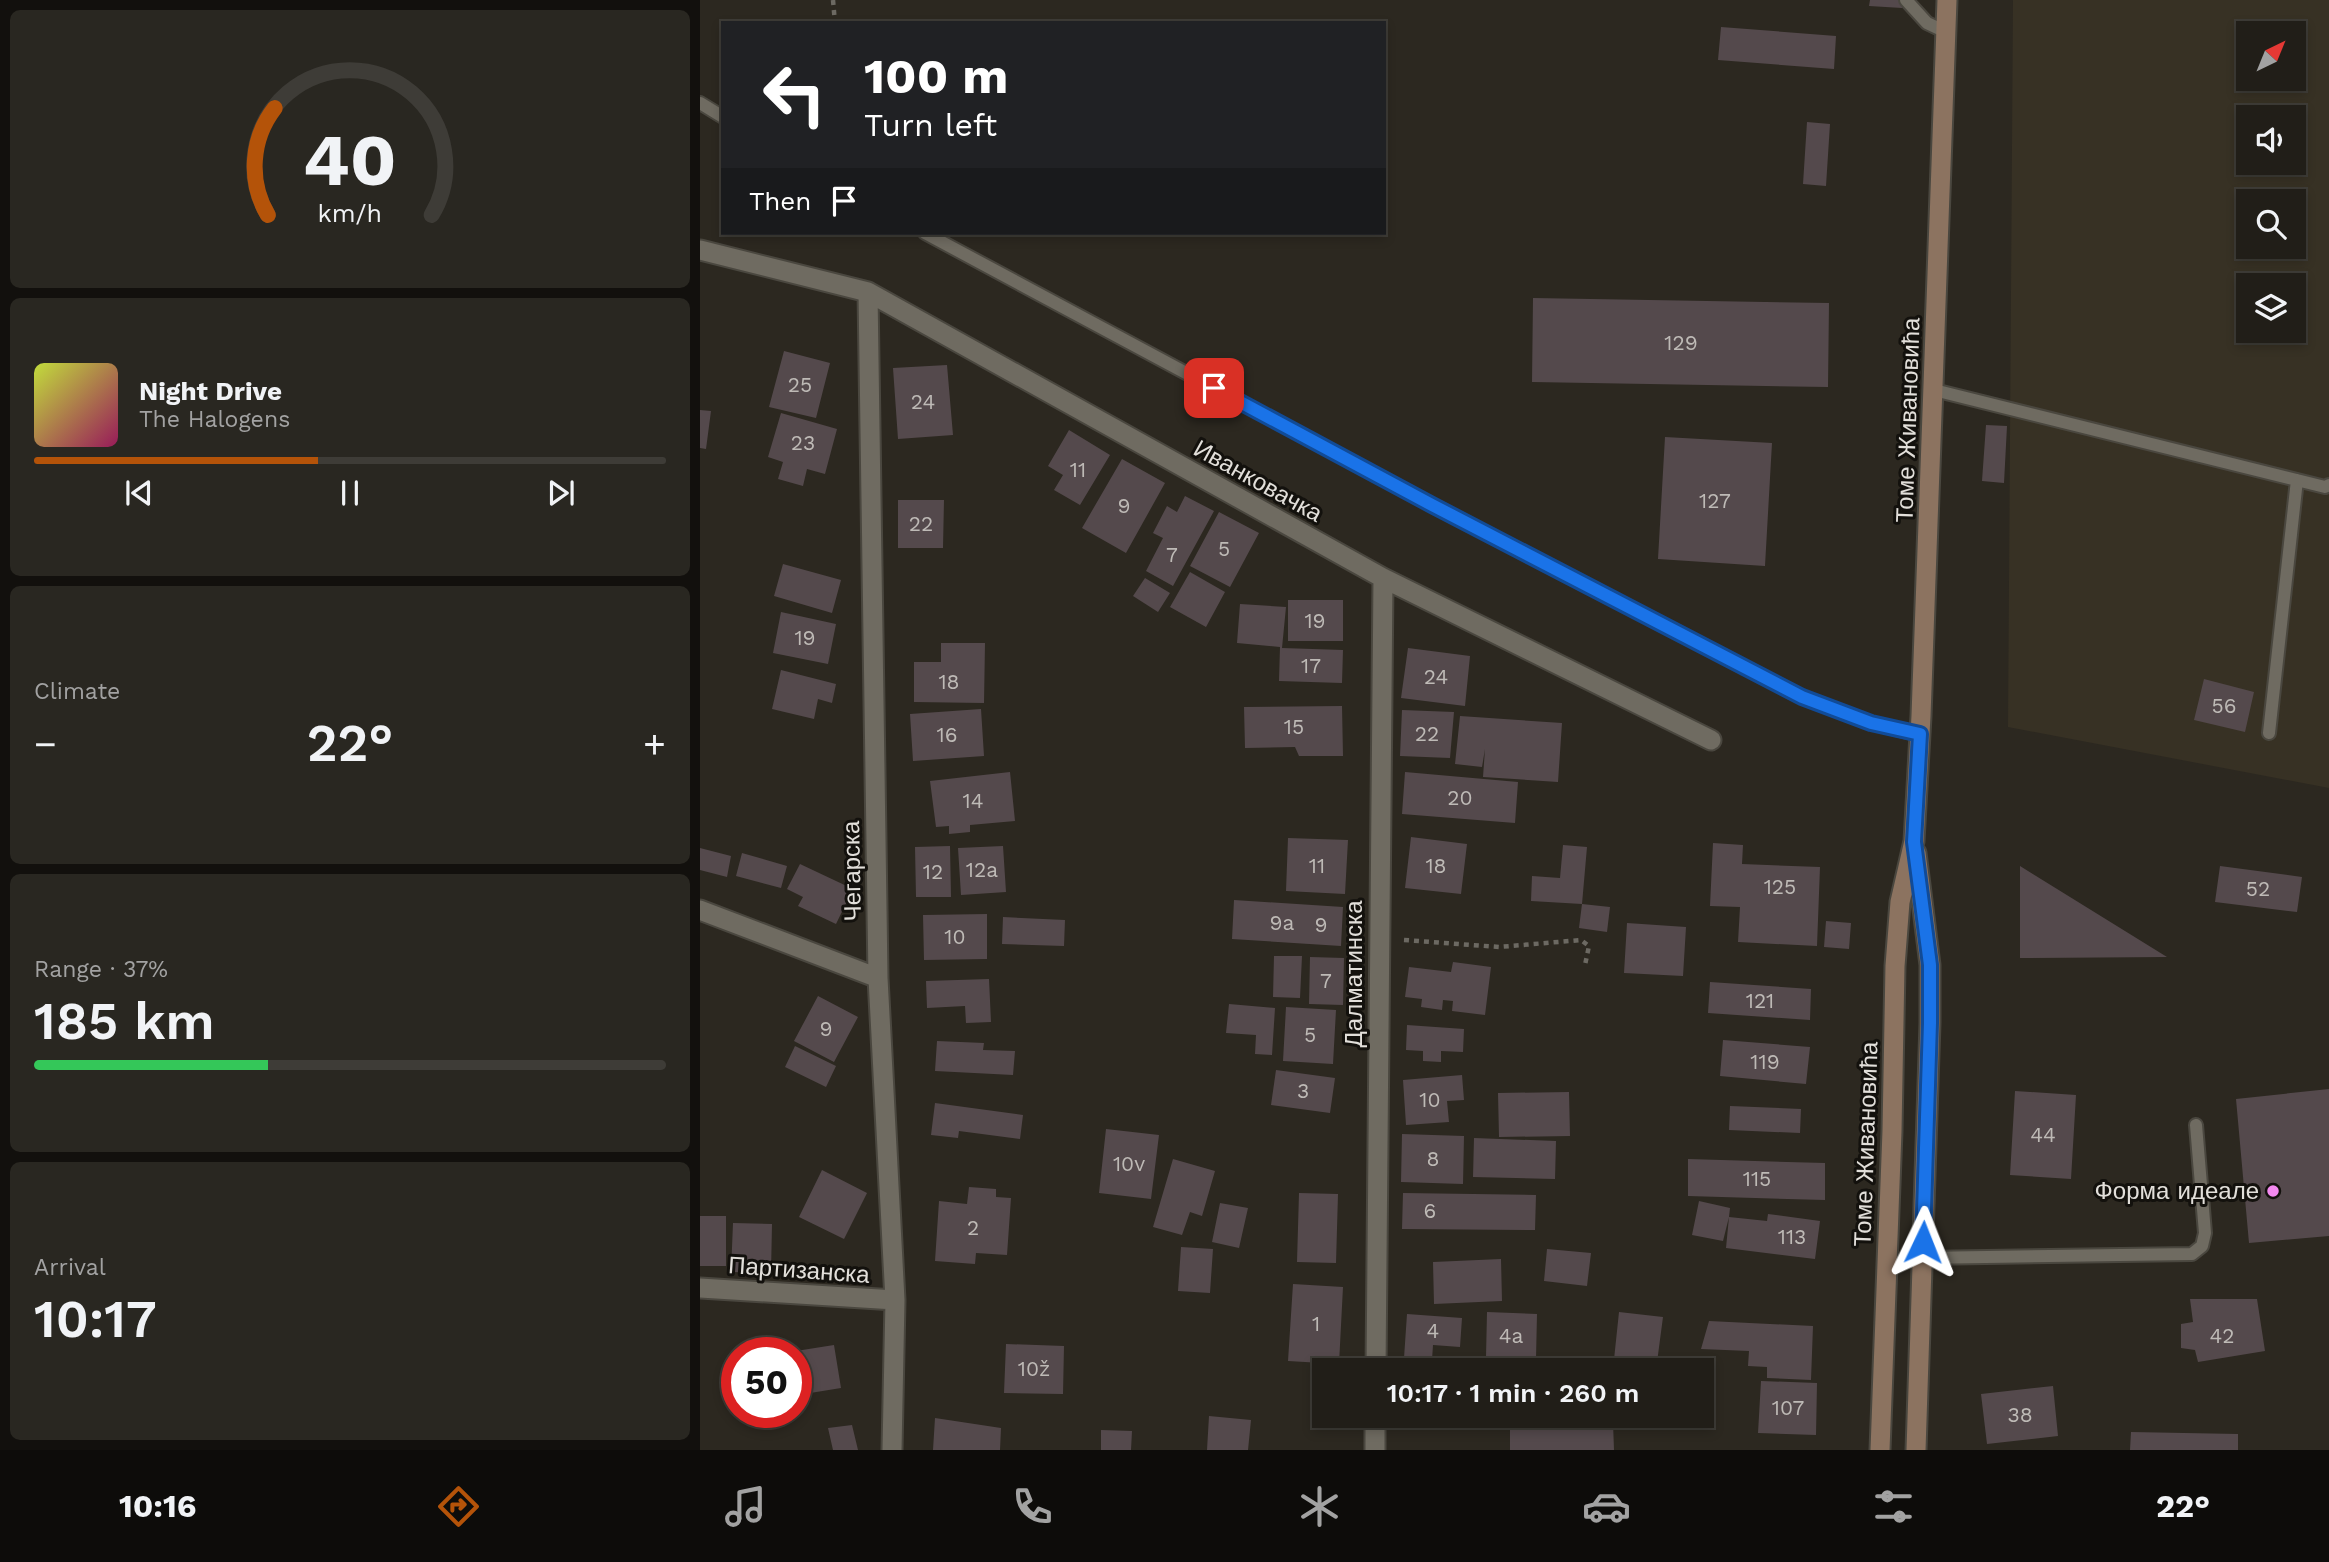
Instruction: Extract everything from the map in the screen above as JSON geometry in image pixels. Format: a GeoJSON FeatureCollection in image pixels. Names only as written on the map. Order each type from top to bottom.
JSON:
{"type":"FeatureCollection","features":[{"type":"Feature","properties":{"kind":"main road","name":"Томе Живановића"},"geometry":{"type":"LineString","coordinates":[[1880,1450],[1892,1131],[1895,966],[1900,902],[1914,842],[1920,734],[1947,0]]}},
{"type":"Feature","properties":{"kind":"main road","name":"Томе Живановића"},"geometry":{"type":"LineString","coordinates":[[1914,842],[1930,965],[1929,1084],[1916,1450]]}},
{"type":"Feature","properties":{"kind":"street","name":"Иванковачка"},"geometry":{"type":"LineString","coordinates":[[700,250],[868,292],[1383,578],[1711,740]]}},
{"type":"Feature","properties":{"kind":"street","name":"Чегарска"},"geometry":{"type":"LineString","coordinates":[[868,292],[878,978],[895,1300],[892,1450]]}},
{"type":"Feature","properties":{"kind":"street","name":"Далматинска"},"geometry":{"type":"LineString","coordinates":[[1376,1358],[1383,578]]}},
{"type":"Feature","properties":{"kind":"street"},"geometry":{"type":"LineString","coordinates":[[700,910],[878,978]]}},
{"type":"Feature","properties":{"kind":"street","name":"Партизанска"},"geometry":{"type":"LineString","coordinates":[[700,1288],[895,1300]]}},
{"type":"Feature","properties":{"kind":"street"},"geometry":{"type":"LineString","coordinates":[[1375,1428],[1375,1450]]}},
{"type":"Feature","properties":{"kind":"lane"},"geometry":{"type":"LineString","coordinates":[[1906,0],[1927,23],[1946,33]]}},
{"type":"Feature","properties":{"kind":"lane"},"geometry":{"type":"LineString","coordinates":[[700,103],[721,116]]}},
{"type":"Feature","properties":{"kind":"lane"},"geometry":{"type":"LineString","coordinates":[[929,235],[1432,505],[1802,697],[1871,723],[1920,734]]}},
{"type":"Feature","properties":{"kind":"lane"},"geometry":{"type":"LineString","coordinates":[[1934,390],[2328,489]]}},
{"type":"Feature","properties":{"kind":"lane"},"geometry":{"type":"LineString","coordinates":[[2269,733],[2297,480]]}},
{"type":"Feature","properties":{"kind":"lane"},"geometry":{"type":"LineString","coordinates":[[1922,1258],[2192,1255],[2202,1246],[2205,1233],[2196,1125]]}},
{"type":"Feature","properties":{"kind":"path"},"geometry":{"type":"LineString","coordinates":[[834,0],[835,21]]}},
{"type":"Feature","properties":{"kind":"path"},"geometry":{"type":"LineString","coordinates":[[1379,938],[1499,947],[1581,940],[1589,946],[1585,965]]}},
{"type":"Feature","properties":{"kind":"shaded area"},"geometry":{"type":"Polygon","coordinates":[[[2013,0],[2329,0],[2329,788],[2008,727],[2013,0]]]}},
{"type":"Feature","properties":{"kind":"building"},"geometry":{"type":"Polygon","coordinates":[[[1870,0],[1902,0],[1902,8],[1869,6],[1870,0]]]}},
{"type":"Feature","properties":{"kind":"building"},"geometry":{"type":"Polygon","coordinates":[[[1721,27],[1836,36],[1834,69],[1718,60],[1721,27]]]}},
{"type":"Feature","properties":{"kind":"building"},"geometry":{"type":"Polygon","coordinates":[[[1807,122],[1830,124],[1826,186],[1803,184],[1807,122]]]}},
{"type":"Feature","properties":{"kind":"building"},"geometry":{"type":"Polygon","coordinates":[[[1533,298],[1829,303],[1828,387],[1532,382],[1533,298]]]}},
{"type":"Feature","properties":{"kind":"building"},"geometry":{"type":"Polygon","coordinates":[[[784,351],[830,363],[816,418],[769,407],[784,351]]]}},
{"type":"Feature","properties":{"kind":"building"},"geometry":{"type":"Polygon","coordinates":[[[947,365],[953,435],[898,439],[893,368],[947,365]]]}},
{"type":"Feature","properties":{"kind":"building"},"geometry":{"type":"Polygon","coordinates":[[[700,410],[711,411],[706,449],[700,448],[700,410]]]}},
{"type":"Feature","properties":{"kind":"building"},"geometry":{"type":"Polygon","coordinates":[[[781,413],[837,429],[825,474],[807,469],[803,486],[778,479],[783,462],[768,457],[781,413]]]}},
{"type":"Feature","properties":{"kind":"building"},"geometry":{"type":"Polygon","coordinates":[[[1986,425],[2007,426],[2004,483],[1982,481],[1986,425]]]}},
{"type":"Feature","properties":{"kind":"building"},"geometry":{"type":"Polygon","coordinates":[[[1069,430],[1110,455],[1080,505],[1054,490],[1063,475],[1048,466],[1069,430]]]}},
{"type":"Feature","properties":{"kind":"building"},"geometry":{"type":"Polygon","coordinates":[[[1665,437],[1772,443],[1765,566],[1658,559],[1665,437]]]}},
{"type":"Feature","properties":{"kind":"building"},"geometry":{"type":"Polygon","coordinates":[[[1122,459],[1165,483],[1126,553],[1082,528],[1122,459]]]}},
{"type":"Feature","properties":{"kind":"building"},"geometry":{"type":"Polygon","coordinates":[[[1185,496],[1214,511],[1173,586],[1146,571],[1163,538],[1153,533],[1167,506],[1177,512],[1185,496]]]}},
{"type":"Feature","properties":{"kind":"building"},"geometry":{"type":"Polygon","coordinates":[[[898,500],[944,500],[943,548],[898,548],[898,500]]]}},
{"type":"Feature","properties":{"kind":"building"},"geometry":{"type":"Polygon","coordinates":[[[1219,512],[1259,533],[1230,587],[1190,566],[1219,512]]]}},
{"type":"Feature","properties":{"kind":"building"},"geometry":{"type":"Polygon","coordinates":[[[783,564],[841,580],[832,613],[774,596],[783,564]]]}},
{"type":"Feature","properties":{"kind":"building"},"geometry":{"type":"Polygon","coordinates":[[[1190,572],[1225,592],[1206,627],[1170,607],[1190,572]]]}},
{"type":"Feature","properties":{"kind":"building"},"geometry":{"type":"Polygon","coordinates":[[[1145,578],[1170,593],[1158,612],[1133,596],[1145,578]]]}},
{"type":"Feature","properties":{"kind":"building"},"geometry":{"type":"Polygon","coordinates":[[[1288,600],[1343,600],[1343,641],[1288,641],[1288,600]]]}},
{"type":"Feature","properties":{"kind":"building"},"geometry":{"type":"Polygon","coordinates":[[[1240,604],[1286,607],[1282,648],[1343,650],[1342,683],[1279,681],[1280,647],[1237,643],[1240,604]]]}},
{"type":"Feature","properties":{"kind":"building"},"geometry":{"type":"Polygon","coordinates":[[[781,612],[836,624],[828,664],[773,653],[781,612]]]}},
{"type":"Feature","properties":{"kind":"building"},"geometry":{"type":"Polygon","coordinates":[[[941,643],[985,643],[984,703],[914,702],[914,662],[941,662],[941,643]]]}},
{"type":"Feature","properties":{"kind":"building"},"geometry":{"type":"Polygon","coordinates":[[[1408,648],[1470,656],[1465,706],[1401,698],[1408,648]]]}},
{"type":"Feature","properties":{"kind":"building"},"geometry":{"type":"Polygon","coordinates":[[[781,670],[836,684],[832,703],[818,699],[814,719],[772,709],[781,670]]]}},
{"type":"Feature","properties":{"kind":"building"},"geometry":{"type":"Polygon","coordinates":[[[2204,679],[2254,692],[2245,732],[2194,720],[2204,679]]]}},
{"type":"Feature","properties":{"kind":"building"},"geometry":{"type":"Polygon","coordinates":[[[1342,706],[1343,756],[1299,756],[1295,747],[1245,748],[1244,707],[1342,706]]]}},
{"type":"Feature","properties":{"kind":"building"},"geometry":{"type":"Polygon","coordinates":[[[981,709],[984,756],[913,761],[910,714],[981,709]]]}},
{"type":"Feature","properties":{"kind":"building"},"geometry":{"type":"Polygon","coordinates":[[[1402,710],[1454,712],[1450,758],[1400,756],[1402,710]]]}},
{"type":"Feature","properties":{"kind":"building"},"geometry":{"type":"Polygon","coordinates":[[[1460,716],[1562,723],[1558,782],[1483,777],[1485,749],[1482,767],[1455,764],[1460,716]]]}},
{"type":"Feature","properties":{"kind":"building"},"geometry":{"type":"Polygon","coordinates":[[[1010,772],[1015,821],[970,825],[970,832],[949,834],[949,826],[936,827],[930,781],[1010,772]]]}},
{"type":"Feature","properties":{"kind":"building"},"geometry":{"type":"Polygon","coordinates":[[[1405,772],[1518,782],[1515,823],[1402,814],[1405,772]]]}},
{"type":"Feature","properties":{"kind":"building"},"geometry":{"type":"Polygon","coordinates":[[[1411,837],[1467,844],[1461,894],[1405,888],[1411,837]]]}},
{"type":"Feature","properties":{"kind":"building"},"geometry":{"type":"Polygon","coordinates":[[[1288,838],[1348,840],[1345,894],[1286,891],[1288,838]]]}},
{"type":"Feature","properties":{"kind":"building"},"geometry":{"type":"Polygon","coordinates":[[[1713,843],[1743,845],[1742,864],[1820,867],[1817,946],[1738,942],[1740,907],[1710,906],[1713,843]]]}},
{"type":"Feature","properties":{"kind":"building"},"geometry":{"type":"Polygon","coordinates":[[[1563,845],[1587,847],[1582,904],[1531,901],[1532,876],[1560,878],[1563,845]]]}},
{"type":"Feature","properties":{"kind":"building"},"geometry":{"type":"Polygon","coordinates":[[[950,846],[951,897],[916,897],[915,847],[950,846]]]}},
{"type":"Feature","properties":{"kind":"building"},"geometry":{"type":"Polygon","coordinates":[[[1003,846],[1006,892],[961,895],[958,848],[1003,846]]]}},
{"type":"Feature","properties":{"kind":"building"},"geometry":{"type":"Polygon","coordinates":[[[700,848],[731,856],[727,877],[700,870],[700,848]]]}},
{"type":"Feature","properties":{"kind":"building"},"geometry":{"type":"Polygon","coordinates":[[[742,853],[787,866],[781,888],[736,876],[742,853]]]}},
{"type":"Feature","properties":{"kind":"building"},"geometry":{"type":"Polygon","coordinates":[[[800,864],[853,889],[836,924],[798,906],[803,897],[787,889],[800,864]]]}},
{"type":"Feature","properties":{"kind":"building"},"geometry":{"type":"Polygon","coordinates":[[[2020,866],[2167,957],[2020,958],[2020,866]]]}},
{"type":"Feature","properties":{"kind":"building"},"geometry":{"type":"Polygon","coordinates":[[[2220,866],[2302,877],[2297,912],[2215,902],[2220,866]]]}},
{"type":"Feature","properties":{"kind":"building"},"geometry":{"type":"Polygon","coordinates":[[[1234,900],[1343,907],[1341,946],[1232,939],[1234,900]]]}},
{"type":"Feature","properties":{"kind":"building"},"geometry":{"type":"Polygon","coordinates":[[[1582,904],[1610,907],[1607,932],[1579,928],[1582,904]]]}},
{"type":"Feature","properties":{"kind":"building"},"geometry":{"type":"Polygon","coordinates":[[[987,914],[987,959],[924,960],[923,915],[987,914]]]}},
{"type":"Feature","properties":{"kind":"building"},"geometry":{"type":"Polygon","coordinates":[[[1003,917],[1065,920],[1064,946],[1002,944],[1003,917]]]}},
{"type":"Feature","properties":{"kind":"building"},"geometry":{"type":"Polygon","coordinates":[[[1826,921],[1851,923],[1849,949],[1824,947],[1826,921]]]}},
{"type":"Feature","properties":{"kind":"building"},"geometry":{"type":"Polygon","coordinates":[[[1627,923],[1686,927],[1683,976],[1624,973],[1627,923]]]}},
{"type":"Feature","properties":{"kind":"building"},"geometry":{"type":"Polygon","coordinates":[[[1274,956],[1302,956],[1300,998],[1273,997],[1274,956]]]}},
{"type":"Feature","properties":{"kind":"building"},"geometry":{"type":"Polygon","coordinates":[[[1310,957],[1344,958],[1343,1005],[1309,1004],[1310,957]]]}},
{"type":"Feature","properties":{"kind":"building"},"geometry":{"type":"Polygon","coordinates":[[[1453,962],[1491,967],[1485,1015],[1452,1011],[1453,1001],[1443,1000],[1442,1010],[1421,1007],[1422,999],[1405,997],[1409,967],[1451,972],[1453,962]]]}},
{"type":"Feature","properties":{"kind":"building"},"geometry":{"type":"Polygon","coordinates":[[[989,979],[991,1022],[966,1023],[965,1006],[927,1008],[926,981],[989,979]]]}},
{"type":"Feature","properties":{"kind":"building"},"geometry":{"type":"Polygon","coordinates":[[[1710,982],[1811,989],[1810,1020],[1708,1013],[1710,982]]]}},
{"type":"Feature","properties":{"kind":"building"},"geometry":{"type":"Polygon","coordinates":[[[818,996],[858,1017],[834,1062],[794,1041],[818,996]]]}},
{"type":"Feature","properties":{"kind":"building"},"geometry":{"type":"Polygon","coordinates":[[[1229,1004],[1275,1008],[1272,1055],[1255,1054],[1256,1035],[1226,1033],[1229,1004]]]}},
{"type":"Feature","properties":{"kind":"building"},"geometry":{"type":"Polygon","coordinates":[[[1286,1007],[1336,1010],[1333,1064],[1283,1061],[1286,1007]]]}},
{"type":"Feature","properties":{"kind":"building"},"geometry":{"type":"Polygon","coordinates":[[[1407,1025],[1464,1029],[1463,1052],[1441,1051],[1441,1062],[1423,1061],[1423,1051],[1406,1050],[1407,1025]]]}},
{"type":"Feature","properties":{"kind":"building"},"geometry":{"type":"Polygon","coordinates":[[[1723,1040],[1810,1047],[1806,1084],[1720,1076],[1723,1040]]]}},
{"type":"Feature","properties":{"kind":"building"},"geometry":{"type":"Polygon","coordinates":[[[937,1041],[984,1043],[983,1050],[1015,1051],[1013,1075],[935,1071],[937,1041]]]}},
{"type":"Feature","properties":{"kind":"building"},"geometry":{"type":"Polygon","coordinates":[[[795,1046],[836,1066],[826,1087],[785,1067],[795,1046]]]}},
{"type":"Feature","properties":{"kind":"building"},"geometry":{"type":"Polygon","coordinates":[[[1276,1070],[1335,1078],[1330,1113],[1271,1105],[1276,1070]]]}},
{"type":"Feature","properties":{"kind":"building"},"geometry":{"type":"Polygon","coordinates":[[[1462,1075],[1464,1100],[1447,1101],[1449,1122],[1406,1125],[1403,1080],[1462,1075]]]}},
{"type":"Feature","properties":{"kind":"building"},"geometry":{"type":"Polygon","coordinates":[[[2329,1089],[2329,1236],[2249,1243],[2236,1099],[2329,1089]]]}},
{"type":"Feature","properties":{"kind":"building"},"geometry":{"type":"Polygon","coordinates":[[[2015,1091],[2076,1095],[2071,1179],[2010,1175],[2015,1091]]]}},
{"type":"Feature","properties":{"kind":"building"},"geometry":{"type":"Polygon","coordinates":[[[1569,1092],[1570,1136],[1499,1137],[1498,1093],[1569,1092]]]}},
{"type":"Feature","properties":{"kind":"building"},"geometry":{"type":"Polygon","coordinates":[[[935,1103],[1023,1115],[1020,1139],[959,1131],[958,1138],[931,1135],[935,1103]]]}},
{"type":"Feature","properties":{"kind":"building"},"geometry":{"type":"Polygon","coordinates":[[[1730,1106],[1801,1109],[1800,1133],[1729,1130],[1730,1106]]]}},
{"type":"Feature","properties":{"kind":"building"},"geometry":{"type":"Polygon","coordinates":[[[1106,1129],[1159,1135],[1151,1199],[1099,1193],[1106,1129]]]}},
{"type":"Feature","properties":{"kind":"building"},"geometry":{"type":"Polygon","coordinates":[[[1402,1134],[1464,1136],[1463,1184],[1401,1182],[1402,1134]]]}},
{"type":"Feature","properties":{"kind":"building"},"geometry":{"type":"Polygon","coordinates":[[[1474,1138],[1556,1141],[1555,1179],[1473,1177],[1474,1138]]]}},
{"type":"Feature","properties":{"kind":"building"},"geometry":{"type":"Polygon","coordinates":[[[1173,1159],[1215,1171],[1202,1216],[1190,1212],[1182,1235],[1153,1227],[1173,1159]]]}},
{"type":"Feature","properties":{"kind":"building"},"geometry":{"type":"Polygon","coordinates":[[[1688,1159],[1825,1163],[1825,1200],[1688,1196],[1688,1159]]]}},
{"type":"Feature","properties":{"kind":"building"},"geometry":{"type":"Polygon","coordinates":[[[822,1170],[867,1193],[844,1239],[799,1217],[822,1170]]]}},
{"type":"Feature","properties":{"kind":"building"},"geometry":{"type":"Polygon","coordinates":[[[969,1187],[996,1189],[996,1197],[1011,1198],[1007,1255],[976,1253],[975,1264],[935,1261],[939,1201],[967,1204],[969,1187]]]}},
{"type":"Feature","properties":{"kind":"building"},"geometry":{"type":"Polygon","coordinates":[[[1299,1193],[1338,1194],[1336,1263],[1297,1262],[1299,1193]]]}},
{"type":"Feature","properties":{"kind":"building"},"geometry":{"type":"Polygon","coordinates":[[[1403,1193],[1536,1195],[1535,1230],[1402,1229],[1403,1193]]]}},
{"type":"Feature","properties":{"kind":"building"},"geometry":{"type":"Polygon","coordinates":[[[1699,1201],[1730,1208],[1723,1241],[1692,1235],[1699,1201]]]}},
{"type":"Feature","properties":{"kind":"building"},"geometry":{"type":"Polygon","coordinates":[[[1220,1203],[1248,1208],[1239,1248],[1212,1242],[1220,1203]]]}},
{"type":"Feature","properties":{"kind":"building"},"geometry":{"type":"Polygon","coordinates":[[[1768,1214],[1820,1221],[1815,1259],[1726,1248],[1729,1217],[1767,1221],[1768,1214]]]}},
{"type":"Feature","properties":{"kind":"building"},"geometry":{"type":"Polygon","coordinates":[[[700,1216],[726,1216],[726,1266],[700,1266],[700,1216]]]}},
{"type":"Feature","properties":{"kind":"building"},"geometry":{"type":"Polygon","coordinates":[[[733,1223],[772,1224],[771,1273],[731,1272],[733,1223]]]}},
{"type":"Feature","properties":{"kind":"building"},"geometry":{"type":"Polygon","coordinates":[[[1181,1247],[1213,1249],[1210,1293],[1178,1291],[1181,1247]]]}},
{"type":"Feature","properties":{"kind":"building"},"geometry":{"type":"Polygon","coordinates":[[[1547,1249],[1591,1253],[1587,1286],[1544,1281],[1547,1249]]]}},
{"type":"Feature","properties":{"kind":"building"},"geometry":{"type":"Polygon","coordinates":[[[1501,1259],[1502,1301],[1434,1304],[1433,1262],[1501,1259]]]}},
{"type":"Feature","properties":{"kind":"building"},"geometry":{"type":"Polygon","coordinates":[[[1293,1284],[1343,1287],[1339,1358],[1312,1358],[1312,1362],[1288,1361],[1293,1284]]]}},
{"type":"Feature","properties":{"kind":"building"},"geometry":{"type":"Polygon","coordinates":[[[2190,1299],[2257,1299],[2265,1351],[2198,1362],[2195,1350],[2181,1348],[2181,1324],[2193,1322],[2190,1299]]]}},
{"type":"Feature","properties":{"kind":"building"},"geometry":{"type":"Polygon","coordinates":[[[1487,1312],[1537,1314],[1536,1358],[1486,1357],[1487,1312]]]}},
{"type":"Feature","properties":{"kind":"building"},"geometry":{"type":"Polygon","coordinates":[[[1619,1312],[1663,1317],[1658,1358],[1614,1358],[1619,1312]]]}},
{"type":"Feature","properties":{"kind":"building"},"geometry":{"type":"Polygon","coordinates":[[[1407,1314],[1462,1318],[1460,1347],[1433,1345],[1432,1358],[1404,1358],[1407,1314]]]}},
{"type":"Feature","properties":{"kind":"building"},"geometry":{"type":"Polygon","coordinates":[[[1709,1321],[1813,1326],[1811,1380],[1767,1378],[1767,1367],[1748,1366],[1749,1351],[1701,1349],[1709,1321]]]}},
{"type":"Feature","properties":{"kind":"building"},"geometry":{"type":"Polygon","coordinates":[[[1006,1344],[1064,1346],[1063,1394],[1004,1393],[1006,1344]]]}},
{"type":"Feature","properties":{"kind":"building"},"geometry":{"type":"Polygon","coordinates":[[[834,1345],[841,1388],[812,1393],[812,1348],[834,1345]]]}},
{"type":"Feature","properties":{"kind":"building"},"geometry":{"type":"Polygon","coordinates":[[[1761,1381],[1817,1383],[1816,1435],[1758,1433],[1761,1381]]]}},
{"type":"Feature","properties":{"kind":"building"},"geometry":{"type":"Polygon","coordinates":[[[2053,1386],[2058,1436],[1987,1444],[1981,1394],[2053,1386]]]}},
{"type":"Feature","properties":{"kind":"building"},"geometry":{"type":"Polygon","coordinates":[[[1209,1416],[1251,1420],[1248,1450],[1207,1450],[1209,1416]]]}},
{"type":"Feature","properties":{"kind":"building"},"geometry":{"type":"Polygon","coordinates":[[[935,1418],[1001,1428],[1000,1450],[933,1450],[935,1418]]]}},
{"type":"Feature","properties":{"kind":"building"},"geometry":{"type":"Polygon","coordinates":[[[852,1425],[858,1450],[833,1450],[828,1428],[852,1425]]]}},
{"type":"Feature","properties":{"kind":"building"},"geometry":{"type":"Polygon","coordinates":[[[1510,1428],[1613,1428],[1614,1450],[1510,1450],[1510,1428]]]}},
{"type":"Feature","properties":{"kind":"building"},"geometry":{"type":"Polygon","coordinates":[[[1101,1430],[1132,1431],[1131,1450],[1101,1450],[1101,1430]]]}},
{"type":"Feature","properties":{"kind":"building"},"geometry":{"type":"Polygon","coordinates":[[[2131,1432],[2238,1434],[2238,1450],[2130,1450],[2131,1432]]]}},
{"type":"Feature","properties":{"kind":"place","name":"Форма идеале"},"geometry":{"type":"Point","coordinates":[2273,1191]}},
{"type":"Feature","properties":{"kind":"route"},"geometry":{"type":"LineString","coordinates":[[1214,388],[1432,505],[1802,697],[1871,723],[1920,734],[1914,842],[1930,965],[1923,1242]]}}]}
